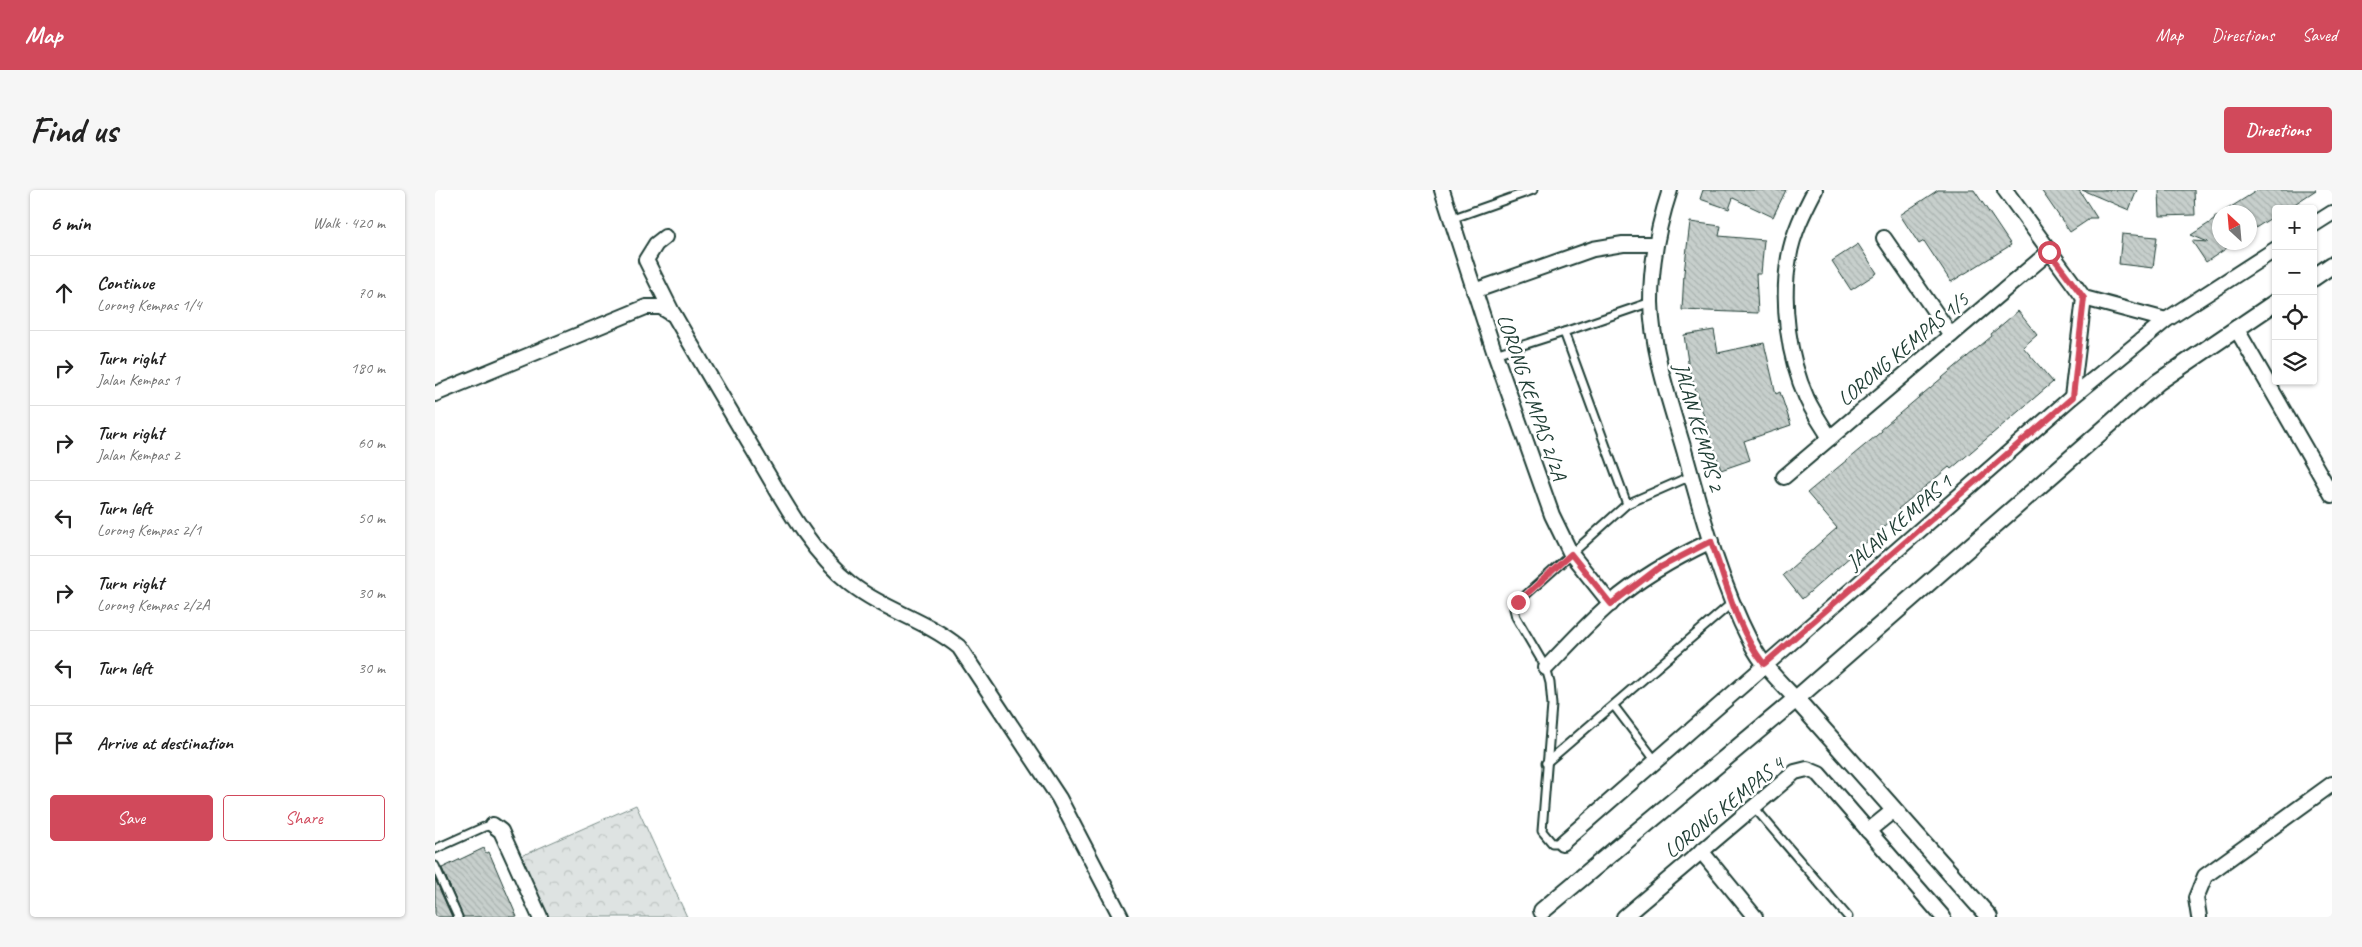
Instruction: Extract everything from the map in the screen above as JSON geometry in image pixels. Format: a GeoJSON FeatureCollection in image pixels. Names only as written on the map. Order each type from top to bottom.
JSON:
{"type":"FeatureCollection","features":[{"type":"Feature","properties":{"kind":"street","name":"LORONG KEMPAS 2/2A"},"geometry":{"type":"LineString","coordinates":[[1442,190],[1495,354],[1552,515],[1571,554],[1611,604]]}},
{"type":"Feature","properties":{"kind":"street","name":"JALAN KEMPAS 2"},"geometry":{"type":"LineString","coordinates":[[1670,190],[1655,244],[1651,302],[1665,386],[1711,541],[1733,602],[1751,644],[1764,664],[1796,700]]}},
{"type":"Feature","properties":{"kind":"street"},"geometry":{"type":"LineString","coordinates":[[1815,190],[1801,216],[1789,257],[1786,313],[1793,360],[1807,400],[1830,438]]}},
{"type":"Feature","properties":{"kind":"street"},"geometry":{"type":"LineString","coordinates":[[2005,190],[2084,298],[2166,320]]}},
{"type":"Feature","properties":{"kind":"street"},"geometry":{"type":"LineString","coordinates":[[2317,222],[2332,213]]}},
{"type":"Feature","properties":{"kind":"street"},"geometry":{"type":"LineString","coordinates":[[665,237],[656,244],[646,260],[674,315],[794,519],[820,553],[850,583],[878,603],[940,632],[959,647],[1059,798],[1121,917]]}},
{"type":"Feature","properties":{"kind":"street"},"geometry":{"type":"LineString","coordinates":[[1884,238],[1951,335]]}},
{"type":"Feature","properties":{"kind":"street"},"geometry":{"type":"LineString","coordinates":[[1474,291],[1593,249],[1623,244],[1655,244]]}},
{"type":"Feature","properties":{"kind":"street","name":"JALAN KEMPAS 1"},"geometry":{"type":"LineString","coordinates":[[1562,842],[1764,664],[2073,397],[2166,320],[2274,250]]}},
{"type":"Feature","properties":{"kind":"street","name":"LORONG KEMPAS 1/5"},"geometry":{"type":"LineString","coordinates":[[1784,477],[2049,252]]}},
{"type":"Feature","properties":{"kind":"street"},"geometry":{"type":"LineString","coordinates":[[2317,275],[2332,265]]}},
{"type":"Feature","properties":{"kind":"street"},"geometry":{"type":"LineString","coordinates":[[2073,397],[2084,298]]}},
{"type":"Feature","properties":{"kind":"street"},"geometry":{"type":"LineString","coordinates":[[1542,911],[1796,700],[2158,382],[2272,305]]}},
{"type":"Feature","properties":{"kind":"street"},"geometry":{"type":"LineString","coordinates":[[435,394],[646,307],[661,307],[674,315]]}},
{"type":"Feature","properties":{"kind":"street"},"geometry":{"type":"LineString","coordinates":[[2236,328],[2332,495]]}},
{"type":"Feature","properties":{"kind":"street"},"geometry":{"type":"LineString","coordinates":[[1546,668],[1611,604],[1657,569],[1711,541]]}},
{"type":"Feature","properties":{"kind":"street"},"geometry":{"type":"LineString","coordinates":[[1796,700],[1989,917]]}},
{"type":"Feature","properties":{"kind":"street","name":"LORONG KEMPAS 4"},"geometry":{"type":"LineString","coordinates":[[1624,917],[1795,772],[1813,770],[1819,774],[1943,917]]}},
{"type":"Feature","properties":{"kind":"street"},"geometry":{"type":"LineString","coordinates":[[2199,917],[2196,898],[2205,876],[2332,784]]}},
{"type":"Feature","properties":{"kind":"street"},"geometry":{"type":"LineString","coordinates":[[1868,831],[1894,810]]}},
{"type":"Feature","properties":{"kind":"street"},"geometry":{"type":"LineString","coordinates":[[493,825],[501,831],[540,917]]}},
{"type":"Feature","properties":{"kind":"street"},"geometry":{"type":"LineString","coordinates":[[1701,851],[1755,917]]}},
{"type":"Feature","properties":{"kind":"lane"},"geometry":{"type":"LineString","coordinates":[[1450,219],[1533,190]]}},
{"type":"Feature","properties":{"kind":"lane"},"geometry":{"type":"LineString","coordinates":[[1495,354],[1651,302]]}},
{"type":"Feature","properties":{"kind":"lane"},"geometry":{"type":"LineString","coordinates":[[1564,332],[1627,504]]}},
{"type":"Feature","properties":{"kind":"lane"},"geometry":{"type":"LineString","coordinates":[[1562,842],[1552,843],[1542,830],[1552,705],[1550,683],[1546,668],[1516,617],[1514,609],[1518,602],[1627,504],[1691,476]]}},
{"type":"Feature","properties":{"kind":"lane"},"geometry":{"type":"LineString","coordinates":[[1546,763],[1733,602]]}},
{"type":"Feature","properties":{"kind":"lane"},"geometry":{"type":"LineString","coordinates":[[1614,706],[1655,760]]}},
{"type":"Feature","properties":{"kind":"lane"},"geometry":{"type":"LineString","coordinates":[[1753,806],[1848,917]]}},
{"type":"Feature","properties":{"kind":"lane"},"geometry":{"type":"LineString","coordinates":[[435,850],[484,827],[493,825]]}},
{"type":"Feature","properties":{"kind":"lane"},"geometry":{"type":"LineString","coordinates":[[435,866],[458,917]]}},
{"type":"Feature","properties":{"kind":"green space"},"geometry":{"type":"Polygon","coordinates":[[[636,805],[687,917],[548,917],[521,856],[636,805]]]}},
{"type":"Feature","properties":{"kind":"building"},"geometry":{"type":"Polygon","coordinates":[[[1703,190],[1786,190],[1773,217],[1733,198],[1729,209],[1700,199],[1703,190]]]}},
{"type":"Feature","properties":{"kind":"building"},"geometry":{"type":"Polygon","coordinates":[[[1938,190],[1974,190],[2011,245],[1951,282],[1924,241],[1919,244],[1900,215],[1938,190]]]}},
{"type":"Feature","properties":{"kind":"building"},"geometry":{"type":"Polygon","coordinates":[[[2041,190],[2079,190],[2097,218],[2089,218],[2070,232],[2041,190]]]}},
{"type":"Feature","properties":{"kind":"building"},"geometry":{"type":"Polygon","coordinates":[[[2082,190],[2137,190],[2129,210],[2082,190]]]}},
{"type":"Feature","properties":{"kind":"building"},"geometry":{"type":"Polygon","coordinates":[[[2159,190],[2194,190],[2195,215],[2160,216],[2159,190]]]}},
{"type":"Feature","properties":{"kind":"building"},"geometry":{"type":"Polygon","coordinates":[[[2258,190],[2316,190],[2293,205],[2272,205],[2272,218],[2257,227],[2257,205],[2234,205],[2258,190]]]}},
{"type":"Feature","properties":{"kind":"building"},"geometry":{"type":"Polygon","coordinates":[[[2212,221],[2212,250],[2224,250],[2206,262],[2192,241],[2208,242],[2191,235],[2212,221]]]}},
{"type":"Feature","properties":{"kind":"building"},"geometry":{"type":"Polygon","coordinates":[[[1690,222],[1721,226],[1719,236],[1764,240],[1761,274],[1756,274],[1758,313],[1682,310],[1690,222]]]}},
{"type":"Feature","properties":{"kind":"building"},"geometry":{"type":"Polygon","coordinates":[[[2122,234],[2157,237],[2153,268],[2119,264],[2122,234]]]}},
{"type":"Feature","properties":{"kind":"building"},"geometry":{"type":"Polygon","coordinates":[[[1858,244],[1877,273],[1851,290],[1832,261],[1858,244]]]}},
{"type":"Feature","properties":{"kind":"building"},"geometry":{"type":"Polygon","coordinates":[[[2018,311],[2037,335],[2023,347],[2053,382],[1951,469],[1949,467],[1898,509],[1901,512],[1802,599],[1783,575],[1837,528],[1807,493],[1882,431],[1881,429],[1992,336],[1991,334],[2018,311]]]}},
{"type":"Feature","properties":{"kind":"building"},"geometry":{"type":"Polygon","coordinates":[[[1714,330],[1718,353],[1764,343],[1776,394],[1780,392],[1791,425],[1744,441],[1750,460],[1721,470],[1689,369],[1684,335],[1714,330]]]}},
{"type":"Feature","properties":{"kind":"building"},"geometry":{"type":"Polygon","coordinates":[[[484,848],[486,853],[489,852],[517,917],[463,917],[442,868],[484,848]]]}},
{"type":"Feature","properties":{"kind":"building"},"geometry":{"type":"Polygon","coordinates":[[[435,879],[452,917],[435,917],[435,879]]]}},
{"type":"Feature","properties":{"kind":"route"},"geometry":{"type":"LineString","coordinates":[[1518,602],[1571,554],[1611,604],[1657,569],[1711,541],[1741,622],[1751,644],[1764,664],[2073,397],[2084,298],[2049,252]]}}]}
